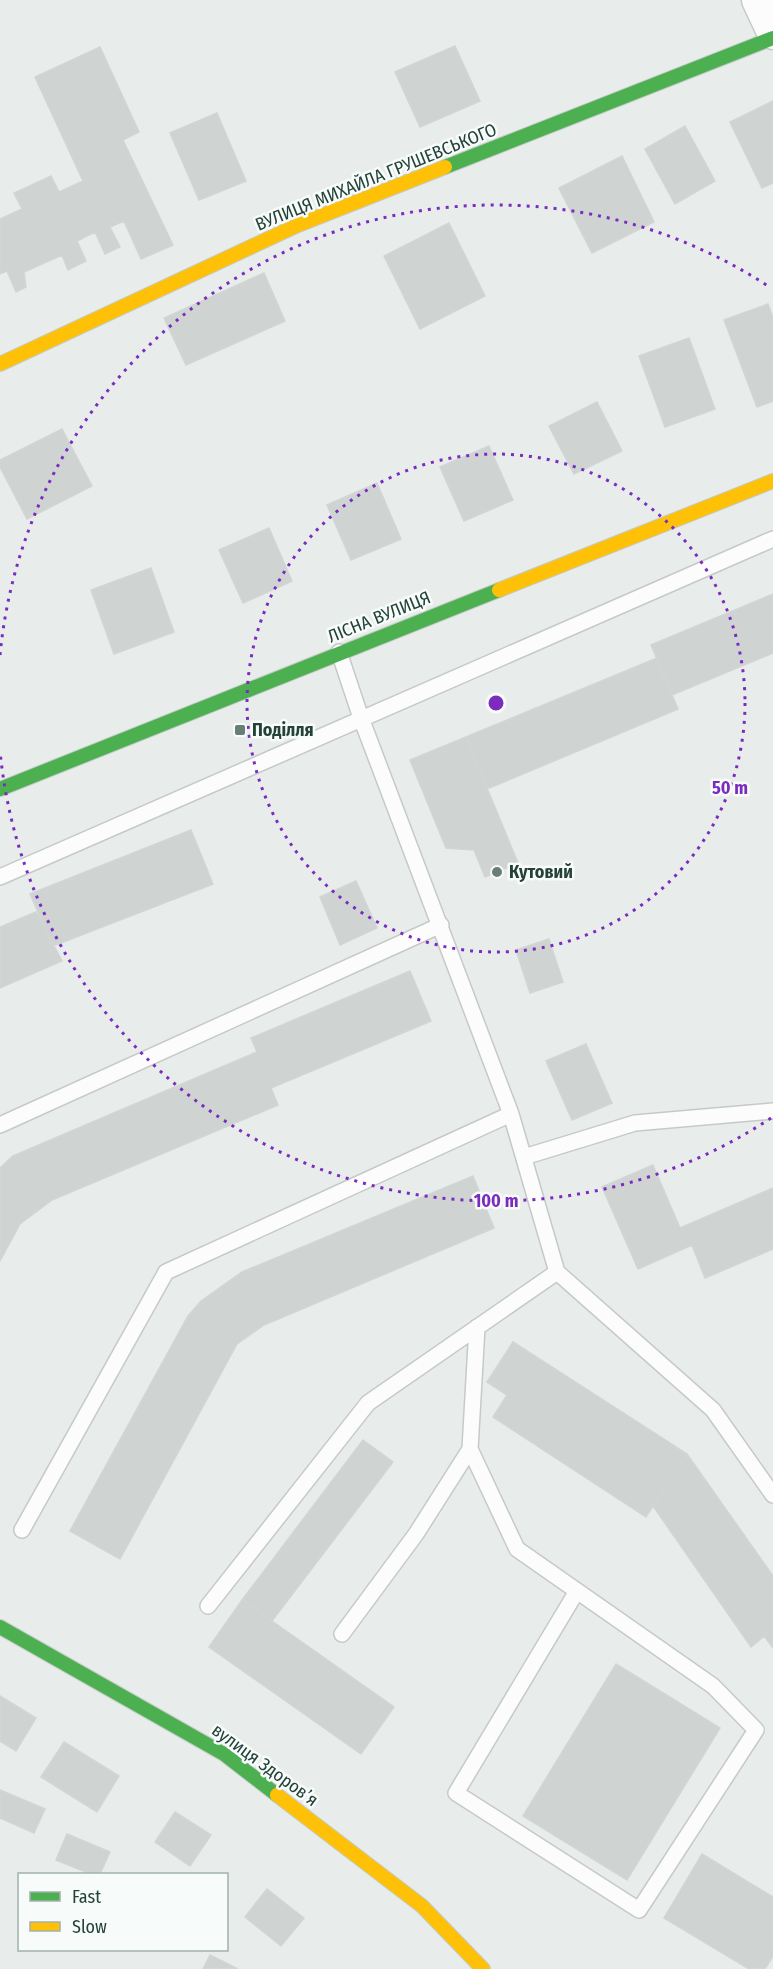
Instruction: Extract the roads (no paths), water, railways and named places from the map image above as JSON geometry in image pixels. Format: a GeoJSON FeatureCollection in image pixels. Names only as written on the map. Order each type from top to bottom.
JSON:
{"type":"FeatureCollection","features":[{"type":"Feature","properties":{"kind":"street"},"geometry":{"type":"LineString","coordinates":[[757,0],[773,34]]}},
{"type":"Feature","properties":{"kind":"street","name":"ВУЛИЦЯ МИХАЙЛА ГРУШЕВСЬКОГО"},"geometry":{"type":"LineString","coordinates":[[0,364],[298,225],[773,38]]}},
{"type":"Feature","properties":{"kind":"street","name":"ЛІСНА ВУЛИЦЯ"},"geometry":{"type":"LineString","coordinates":[[0,789],[773,481]]}},
{"type":"Feature","properties":{"kind":"street","name":"вулиця Здоровʼя"},"geometry":{"type":"LineString","coordinates":[[0,1628],[224,1754],[422,1906],[483,1969]]}},
{"type":"Feature","properties":{"kind":"lane"},"geometry":{"type":"LineString","coordinates":[[0,877],[773,540]]}},
{"type":"Feature","properties":{"kind":"lane"},"geometry":{"type":"LineString","coordinates":[[339,652],[361,718],[511,1114],[557,1272],[714,1410],[773,1495]]}},
{"type":"Feature","properties":{"kind":"lane"},"geometry":{"type":"LineString","coordinates":[[0,1125],[441,925]]}},
{"type":"Feature","properties":{"kind":"lane"},"geometry":{"type":"LineString","coordinates":[[524,1157],[635,1123],[773,1112]]}},
{"type":"Feature","properties":{"kind":"lane"},"geometry":{"type":"LineString","coordinates":[[22,1530],[166,1272],[511,1114]]}},
{"type":"Feature","properties":{"kind":"lane"},"geometry":{"type":"LineString","coordinates":[[208,1606],[368,1403],[557,1272]]}},
{"type":"Feature","properties":{"kind":"lane"},"geometry":{"type":"LineString","coordinates":[[477,1327],[470,1449],[517,1548],[713,1686],[756,1730],[639,1910],[456,1793],[577,1591]]}},
{"type":"Feature","properties":{"kind":"lane"},"geometry":{"type":"LineString","coordinates":[[342,1634],[416,1534],[470,1449]]}},
{"type":"Feature","properties":{"kind":"place","name":"Поділля"},"geometry":{"type":"Point","coordinates":[240,730]}},
{"type":"Feature","properties":{"kind":"place","name":"Кутовий"},"geometry":{"type":"Point","coordinates":[497,872]}}]}
